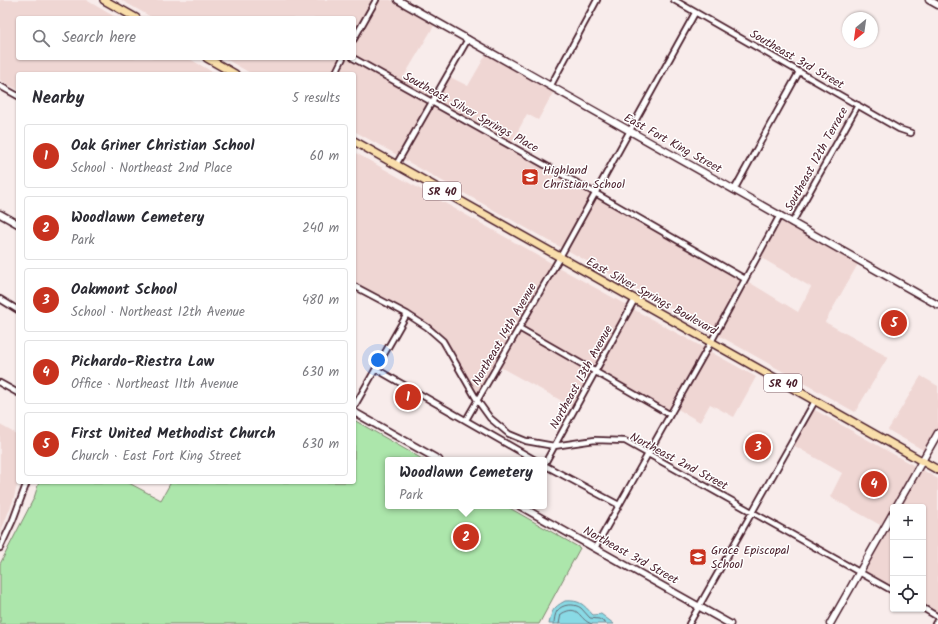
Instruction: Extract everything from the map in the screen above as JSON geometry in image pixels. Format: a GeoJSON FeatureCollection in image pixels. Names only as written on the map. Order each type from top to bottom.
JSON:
{"type":"FeatureCollection","features":[{"type":"Feature","properties":{"kind":"main road"},"geometry":{"type":"LineString","coordinates":[[104,0],[132,16]]}},
{"type":"Feature","properties":{"kind":"main road"},"geometry":{"type":"LineString","coordinates":[[210,60],[232,72]]}},
{"type":"Feature","properties":{"kind":"main road","name":"East Silver Springs Boulevard"},"geometry":{"type":"LineString","coordinates":[[356,142],[938,470]]}},
{"type":"Feature","properties":{"kind":"street"},"geometry":{"type":"LineString","coordinates":[[356,35],[376,0]]}},
{"type":"Feature","properties":{"kind":"street","name":"East Fort King Street"},"geometry":{"type":"LineString","coordinates":[[398,0],[551,85],[629,131],[938,305]]}},
{"type":"Feature","properties":{"kind":"street"},"geometry":{"type":"LineString","coordinates":[[551,85],[597,0]]}},
{"type":"Feature","properties":{"kind":"street","name":"Southeast 3rd Street"},"geometry":{"type":"LineString","coordinates":[[674,0],[899,129],[911,133]]}},
{"type":"Feature","properties":{"kind":"street"},"geometry":{"type":"LineString","coordinates":[[929,0],[938,5]]}},
{"type":"Feature","properties":{"kind":"street","name":"Northeast 14th Avenue"},"geometry":{"type":"LineString","coordinates":[[466,420],[596,193],[695,12]]}},
{"type":"Feature","properties":{"kind":"street"},"geometry":{"type":"LineString","coordinates":[[396,165],[468,39]]}},
{"type":"Feature","properties":{"kind":"street"},"geometry":{"type":"LineString","coordinates":[[336,72],[342,60]]}},
{"type":"Feature","properties":{"kind":"street","name":"Southeast Silver Springs Place"},"geometry":{"type":"LineString","coordinates":[[356,60],[745,278]]}},
{"type":"Feature","properties":{"kind":"street"},"geometry":{"type":"LineString","coordinates":[[734,190],[799,72]]}},
{"type":"Feature","properties":{"kind":"street"},"geometry":{"type":"LineString","coordinates":[[0,86],[16,95]]}},
{"type":"Feature","properties":{"kind":"street","name":"Southeast 12th Terrace"},"geometry":{"type":"LineString","coordinates":[[792,223],[858,105]]}},
{"type":"Feature","properties":{"kind":"street"},"geometry":{"type":"LineString","coordinates":[[0,214],[16,223]]}},
{"type":"Feature","properties":{"kind":"street","name":"Southeast 12th Terrace"},"geometry":{"type":"LineString","coordinates":[[595,548],[647,453],[711,342],[780,215]]}},
{"type":"Feature","properties":{"kind":"street","name":"Northeast 2nd Street"},"geometry":{"type":"LineString","coordinates":[[356,287],[427,327],[443,341],[477,400],[490,418],[511,435],[526,441],[554,446],[595,440],[624,441],[890,589]]}},
{"type":"Feature","properties":{"kind":"street"},"geometry":{"type":"LineString","coordinates":[[0,299],[16,309]]}},
{"type":"Feature","properties":{"kind":"street","name":"Northeast 13th Avenue"},"geometry":{"type":"LineString","coordinates":[[547,459],[635,299]]}},
{"type":"Feature","properties":{"kind":"street"},"geometry":{"type":"LineString","coordinates":[[356,404],[406,314]]}},
{"type":"Feature","properties":{"kind":"street"},"geometry":{"type":"LineString","coordinates":[[519,328],[669,414]]}},
{"type":"Feature","properties":{"kind":"street"},"geometry":{"type":"LineString","coordinates":[[376,369],[530,457]]}},
{"type":"Feature","properties":{"kind":"street"},"geometry":{"type":"LineString","coordinates":[[0,383],[16,392]]}},
{"type":"Feature","properties":{"kind":"street"},"geometry":{"type":"LineString","coordinates":[[688,624],[815,400]]}},
{"type":"Feature","properties":{"kind":"street"},"geometry":{"type":"LineString","coordinates":[[356,413],[434,457]]}},
{"type":"Feature","properties":{"kind":"street"},"geometry":{"type":"LineString","coordinates":[[898,504],[938,433]]}},
{"type":"Feature","properties":{"kind":"street"},"geometry":{"type":"LineString","coordinates":[[506,444],[511,435]]}},
{"type":"Feature","properties":{"kind":"street"},"geometry":{"type":"LineString","coordinates":[[547,467],[619,505]]}},
{"type":"Feature","properties":{"kind":"street"},"geometry":{"type":"LineString","coordinates":[[0,548],[13,520],[26,484]]}},
{"type":"Feature","properties":{"kind":"street","name":"Northeast 3rd Street"},"geometry":{"type":"LineString","coordinates":[[525,509],[730,624]]}},
{"type":"Feature","properties":{"kind":"street"},"geometry":{"type":"LineString","coordinates":[[830,624],[890,517]]}},
{"type":"Feature","properties":{"kind":"street"},"geometry":{"type":"LineString","coordinates":[[926,610],[938,618],[935,624]]}},
{"type":"Feature","properties":{"kind":"shaded area"},"geometry":{"type":"Polygon","coordinates":[[[0,0],[86,0],[114,16],[16,16],[16,60],[192,60],[212,72],[16,72],[16,89],[0,80],[0,0]]]}},
{"type":"Feature","properties":{"kind":"shaded area"},"geometry":{"type":"Polygon","coordinates":[[[121,0],[372,0],[356,29],[356,16],[149,16],[121,0]]]}},
{"type":"Feature","properties":{"kind":"shaded area"},"geometry":{"type":"Polygon","coordinates":[[[379,0],[391,0],[435,24],[403,78],[433,96],[432,98],[356,56],[356,41],[379,0]]]}},
{"type":"Feature","properties":{"kind":"shaded area"},"geometry":{"type":"Polygon","coordinates":[[[487,53],[554,91],[538,120],[527,114],[512,142],[521,148],[437,101],[450,77],[468,86],[487,53]]]}},
{"type":"Feature","properties":{"kind":"shaded area"},"geometry":{"type":"Polygon","coordinates":[[[228,60],[339,60],[332,72],[248,72],[228,60]]]}},
{"type":"Feature","properties":{"kind":"shaded area"},"geometry":{"type":"Polygon","coordinates":[[[346,60],[351,60],[429,104],[399,156],[356,132],[356,72],[339,72],[346,60]]]}},
{"type":"Feature","properties":{"kind":"shaded area"},"geometry":{"type":"Polygon","coordinates":[[[434,106],[592,194],[562,248],[403,159],[434,106]]]}},
{"type":"Feature","properties":{"kind":"shaded area"},"geometry":{"type":"Polygon","coordinates":[[[356,153],[553,264],[477,394],[446,339],[429,324],[411,312],[356,283],[356,153]]]}},
{"type":"Feature","properties":{"kind":"shaded area"},"geometry":{"type":"Polygon","coordinates":[[[596,197],[742,280],[713,332],[567,250],[596,197]]]}},
{"type":"Feature","properties":{"kind":"shaded area"},"geometry":{"type":"Polygon","coordinates":[[[782,221],[858,264],[825,322],[888,357],[855,412],[718,335],[747,281],[798,312],[811,287],[760,257],[782,221]]]}},
{"type":"Feature","properties":{"kind":"shaded area"},"geometry":{"type":"Polygon","coordinates":[[[558,267],[628,306],[594,368],[523,327],[558,267]]]}},
{"type":"Feature","properties":{"kind":"shaded area"},"geometry":{"type":"Polygon","coordinates":[[[633,309],[704,348],[668,410],[599,371],[633,309]]]}},
{"type":"Feature","properties":{"kind":"shaded area"},"geometry":{"type":"Polygon","coordinates":[[[520,332],[591,374],[573,407],[500,367],[520,332]]]}},
{"type":"Feature","properties":{"kind":"shaded area"},"geometry":{"type":"Polygon","coordinates":[[[709,351],[756,377],[734,417],[710,404],[700,422],[676,408],[709,351]]]}},
{"type":"Feature","properties":{"kind":"shaded area"},"geometry":{"type":"Polygon","coordinates":[[[921,376],[938,386],[938,428],[925,451],[888,430],[921,376]]]}},
{"type":"Feature","properties":{"kind":"shaded area"},"geometry":{"type":"Polygon","coordinates":[[[813,409],[916,467],[895,504],[890,504],[890,512],[882,526],[830,497],[842,473],[793,445],[813,409]]]}},
{"type":"Feature","properties":{"kind":"shaded area"},"geometry":{"type":"Polygon","coordinates":[[[0,425],[16,434],[16,484],[17,484],[13,501],[0,533],[0,425]]]}},
{"type":"Feature","properties":{"kind":"shaded area"},"geometry":{"type":"Polygon","coordinates":[[[921,469],[938,479],[938,613],[926,606],[926,504],[901,504],[921,469]]]}},
{"type":"Feature","properties":{"kind":"shaded area"},"geometry":{"type":"Polygon","coordinates":[[[890,523],[890,585],[863,570],[890,523]]]}},
{"type":"Feature","properties":{"kind":"green space"},"geometry":{"type":"Polygon","coordinates":[[[356,421],[419,457],[385,457],[385,509],[511,509],[580,548],[539,624],[0,624],[0,564],[34,498],[38,484],[131,484],[161,500],[170,484],[356,484],[356,421]]]}},
{"type":"Feature","properties":{"kind":"water"},"geometry":{"type":"Polygon","coordinates":[[[565,601],[578,602],[587,608],[593,615],[601,614],[614,624],[549,624],[553,610],[565,601]]]}},
{"type":"Feature","properties":{"kind":"place","name":"Highland Christian School"},"geometry":{"type":"Point","coordinates":[530,177]}},
{"type":"Feature","properties":{"kind":"place","name":"First United Methodist Church"},"geometry":{"type":"Point","coordinates":[894,323]}},
{"type":"Feature","properties":{"kind":"place","name":"Oak Griner Christian School"},"geometry":{"type":"Point","coordinates":[408,397]}},
{"type":"Feature","properties":{"kind":"place","name":"Oakmont School"},"geometry":{"type":"Point","coordinates":[758,447]}},
{"type":"Feature","properties":{"kind":"place","name":"Pichardo-Riestra Law"},"geometry":{"type":"Point","coordinates":[874,484]}},
{"type":"Feature","properties":{"kind":"place","name":"Woodlawn Cemetery"},"geometry":{"type":"Point","coordinates":[466,537]}},
{"type":"Feature","properties":{"kind":"place","name":"Grace Episcopal School"},"geometry":{"type":"Point","coordinates":[698,557]}}]}
